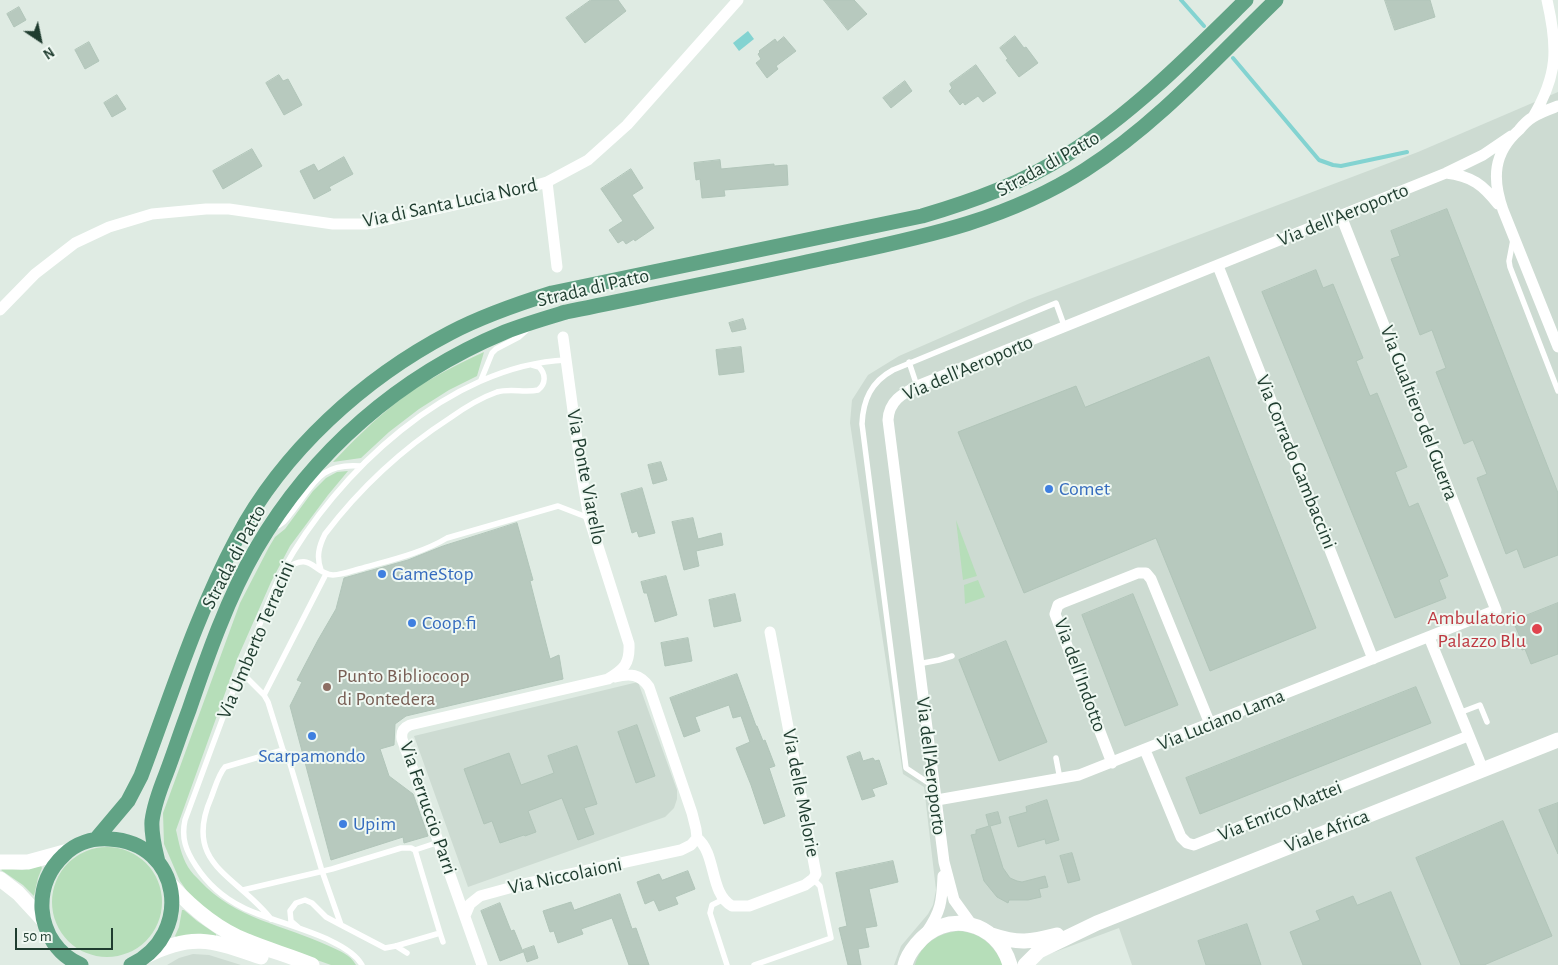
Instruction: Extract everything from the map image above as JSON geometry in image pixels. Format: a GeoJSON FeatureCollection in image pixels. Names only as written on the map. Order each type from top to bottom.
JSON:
{"type":"FeatureCollection","features":[{"type":"Feature","properties":{"kind":"main road","name":"Strada di Patto"},"geometry":{"type":"LineString","coordinates":[[96,839],[128,801],[141,776],[205,606],[238,536],[271,485],[319,429],[379,378],[451,332],[502,310],[552,293],[922,216],[958,206],[990,194],[1068,154],[1116,120],[1178,65],[1246,0]]}},
{"type":"Feature","properties":{"kind":"main road","name":"Strada di Patto"},"geometry":{"type":"LineString","coordinates":[[158,862],[152,826],[157,798],[192,699],[228,606],[255,550],[294,490],[331,448],[353,427],[401,389],[463,351],[537,320],[574,310],[758,273],[922,237],[987,218],[1027,202],[1084,170],[1132,135],[1192,83],[1276,0]]}},
{"type":"Feature","properties":{"kind":"main road"},"geometry":{"type":"LineString","coordinates":[[81,965],[61,958],[46,929],[43,920],[42,902],[45,882],[53,867],[68,851],[82,843],[96,839],[112,839],[129,842],[143,849],[158,862],[170,884],[172,911],[169,925],[158,944],[146,956],[131,965]]}},
{"type":"Feature","properties":{"kind":"street","name":"Via di Santa Lucia Nord"},"geometry":{"type":"LineString","coordinates":[[0,310],[39,270],[75,243],[109,227],[152,214],[206,209],[229,210],[333,224],[366,224],[499,195],[547,182],[588,160],[627,125],[738,0]]}},
{"type":"Feature","properties":{"kind":"street"},"geometry":{"type":"LineString","coordinates":[[1547,0],[1555,24],[1556,68],[1553,80],[1545,98],[1533,117],[1511,136],[1499,159],[1496,171],[1496,187],[1503,210],[1558,347]]}},
{"type":"Feature","properties":{"kind":"street"},"geometry":{"type":"LineString","coordinates":[[1533,117],[1558,106]]}},
{"type":"Feature","properties":{"kind":"street","name":"Via dell'Aeroporto"},"geometry":{"type":"LineString","coordinates":[[972,925],[954,900],[944,862],[888,420],[890,409],[896,399],[918,386],[1446,173],[1483,155],[1511,136]]}},
{"type":"Feature","properties":{"kind":"street"},"geometry":{"type":"LineString","coordinates":[[1446,173],[1464,176],[1477,182],[1503,210]]}},
{"type":"Feature","properties":{"kind":"street"},"geometry":{"type":"LineString","coordinates":[[547,182],[557,267]]}},
{"type":"Feature","properties":{"kind":"street","name":"Via Gualtiero del Guerra"},"geometry":{"type":"LineString","coordinates":[[1341,216],[1496,610]]}},
{"type":"Feature","properties":{"kind":"street","name":"Via Corrado Gambaccini"},"geometry":{"type":"LineString","coordinates":[[1218,266],[1373,659]]}},
{"type":"Feature","properties":{"kind":"street","name":"Via Ponte Viarello"},"geometry":{"type":"LineString","coordinates":[[563,337],[589,518],[629,644]]}},
{"type":"Feature","properties":{"kind":"street","name":"Via dell'Indotto"},"geometry":{"type":"LineString","coordinates":[[1112,763],[1055,614],[1056,609],[1062,603],[1138,573],[1146,573],[1151,579],[1210,724]]}},
{"type":"Feature","properties":{"kind":"street","name":"Via Luciano Lama"},"geometry":{"type":"LineString","coordinates":[[937,800],[1079,775],[1496,610]]}},
{"type":"Feature","properties":{"kind":"street","name":"Via delle Melorie"},"geometry":{"type":"LineString","coordinates":[[724,899],[732,906],[749,906],[805,885],[816,874],[770,632]]}},
{"type":"Feature","properties":{"kind":"street"},"geometry":{"type":"LineString","coordinates":[[1429,637],[1483,770]]}},
{"type":"Feature","properties":{"kind":"street","name":"Via Ferruccio Parri"},"geometry":{"type":"LineString","coordinates":[[608,679],[626,665],[629,656],[629,644]]}},
{"type":"Feature","properties":{"kind":"street","name":"Via Ferruccio Parri"},"geometry":{"type":"LineString","coordinates":[[465,916],[402,739],[405,728],[410,725],[632,674],[640,678],[649,687],[692,814],[696,838]]}},
{"type":"Feature","properties":{"kind":"street","name":"Via Enrico Mattei"},"geometry":{"type":"LineString","coordinates":[[1145,750],[1181,837],[1187,843],[1194,845],[1468,736]]}},
{"type":"Feature","properties":{"kind":"street","name":"Viale Africa"},"geometry":{"type":"LineString","coordinates":[[905,965],[910,952],[933,929],[951,924],[972,925],[1008,941],[1023,942],[1057,936],[1097,923],[1558,740]]}},
{"type":"Feature","properties":{"kind":"street"},"geometry":{"type":"LineString","coordinates":[[696,838],[704,848],[724,899]]}},
{"type":"Feature","properties":{"kind":"street","name":"Via Niccolaioni"},"geometry":{"type":"LineString","coordinates":[[465,916],[470,904],[480,896],[524,884],[681,850],[691,846],[696,838]]}},
{"type":"Feature","properties":{"kind":"street"},"geometry":{"type":"LineString","coordinates":[[0,862],[28,862],[68,851]]}},
{"type":"Feature","properties":{"kind":"street","name":"Via dell'Aeroporto"},"geometry":{"type":"LineString","coordinates":[[924,936],[935,920],[942,903],[944,862]]}},
{"type":"Feature","properties":{"kind":"street"},"geometry":{"type":"LineString","coordinates":[[0,879],[18,893],[43,920]]}},
{"type":"Feature","properties":{"kind":"street"},"geometry":{"type":"LineString","coordinates":[[170,884],[201,915],[223,930],[312,965]]}},
{"type":"Feature","properties":{"kind":"street"},"geometry":{"type":"LineString","coordinates":[[465,916],[482,965]]}},
{"type":"Feature","properties":{"kind":"street","name":"Viale Africa"},"geometry":{"type":"LineString","coordinates":[[1025,965],[1039,951],[1097,923]]}},
{"type":"Feature","properties":{"kind":"street","name":"Viale Africa"},"geometry":{"type":"LineString","coordinates":[[992,935],[1003,948],[1010,965]]}},
{"type":"Feature","properties":{"kind":"street"},"geometry":{"type":"LineString","coordinates":[[146,956],[181,942],[204,941],[222,944],[286,965]]}},
{"type":"Feature","properties":{"kind":"lane"},"geometry":{"type":"LineString","coordinates":[[1514,238],[1509,261],[1510,267],[1558,391]]}},
{"type":"Feature","properties":{"kind":"lane"},"geometry":{"type":"LineString","coordinates":[[935,788],[906,768],[862,424],[864,403],[872,386],[884,375],[909,362],[1056,303],[1064,328]]}},
{"type":"Feature","properties":{"kind":"lane"},"geometry":{"type":"LineString","coordinates":[[482,380],[492,353],[519,337],[537,320]]}},
{"type":"Feature","properties":{"kind":"lane","name":"Via Umberto Terracini"},"geometry":{"type":"LineString","coordinates":[[362,965],[357,956],[346,948],[240,906],[218,890],[196,866],[187,851],[183,838],[185,820],[240,671],[282,571],[308,530],[360,466],[429,410],[482,380],[528,365],[566,360]]}},
{"type":"Feature","properties":{"kind":"lane"},"geometry":{"type":"LineString","coordinates":[[909,362],[918,386]]}},
{"type":"Feature","properties":{"kind":"lane"},"geometry":{"type":"LineString","coordinates":[[264,695],[324,572],[318,554],[325,534],[384,468],[436,427],[478,401],[502,391],[538,390],[542,387],[544,373],[539,367],[528,365]]}},
{"type":"Feature","properties":{"kind":"lane"},"geometry":{"type":"LineString","coordinates":[[269,528],[284,522],[309,488],[327,471],[344,466],[360,466]]}},
{"type":"Feature","properties":{"kind":"lane"},"geometry":{"type":"LineString","coordinates":[[282,571],[292,564],[303,562],[324,572],[336,574],[371,566],[431,546],[447,538],[558,506],[589,518]]}},
{"type":"Feature","properties":{"kind":"lane"},"geometry":{"type":"LineString","coordinates":[[918,664],[952,656]]}},
{"type":"Feature","properties":{"kind":"lane"},"geometry":{"type":"LineString","coordinates":[[240,671],[264,695],[271,708],[322,871],[341,925]]}},
{"type":"Feature","properties":{"kind":"lane"},"geometry":{"type":"LineString","coordinates":[[1459,713],[1480,704],[1487,722]]}},
{"type":"Feature","properties":{"kind":"lane"},"geometry":{"type":"LineString","coordinates":[[272,919],[216,866],[207,852],[202,838],[203,819],[225,767],[283,750]]}},
{"type":"Feature","properties":{"kind":"lane"},"geometry":{"type":"LineString","coordinates":[[1056,758],[1060,779]]}},
{"type":"Feature","properties":{"kind":"lane"},"geometry":{"type":"LineString","coordinates":[[243,890],[322,871],[402,848],[415,850],[439,842]]}},
{"type":"Feature","properties":{"kind":"lane"},"geometry":{"type":"LineString","coordinates":[[415,850],[443,942]]}},
{"type":"Feature","properties":{"kind":"lane"},"geometry":{"type":"LineString","coordinates":[[754,965],[831,938],[820,886],[813,879]]}},
{"type":"Feature","properties":{"kind":"lane"},"geometry":{"type":"LineString","coordinates":[[724,899],[712,905],[710,912],[727,965]]}},
{"type":"Feature","properties":{"kind":"lane"},"geometry":{"type":"LineString","coordinates":[[300,929],[292,921],[290,913],[293,906],[302,900],[309,901],[326,917],[379,947],[396,946],[440,933]]}},
{"type":"Feature","properties":{"kind":"lane"},"geometry":{"type":"LineString","coordinates":[[396,946],[407,953]]}},
{"type":"Feature","properties":{"kind":"shaded area"},"geometry":{"type":"Polygon","coordinates":[[[1558,92],[1558,965],[1132,965],[1119,928],[1044,956],[1034,965],[894,965],[901,946],[928,914],[933,905],[936,890],[924,787],[903,774],[850,423],[852,400],[868,375],[899,356],[1027,300],[1418,152],[1558,92]]]}},
{"type":"Feature","properties":{"kind":"shaded area"},"geometry":{"type":"Polygon","coordinates":[[[638,682],[677,790],[674,808],[665,817],[468,887],[414,736],[638,682]]]}},
{"type":"Feature","properties":{"kind":"shaded area"},"geometry":{"type":"Polygon","coordinates":[[[193,954],[209,955],[241,965],[167,965],[179,958],[193,954]]]}},
{"type":"Feature","properties":{"kind":"green space"},"geometry":{"type":"Polygon","coordinates":[[[484,352],[477,376],[449,390],[419,409],[389,432],[361,458],[333,462],[372,423],[407,394],[439,374],[484,352]]]}},
{"type":"Feature","properties":{"kind":"green space"},"geometry":{"type":"Polygon","coordinates":[[[348,471],[290,546],[271,582],[238,657],[176,830],[188,867],[214,894],[244,913],[340,951],[351,958],[356,965],[331,965],[235,931],[218,921],[189,894],[180,881],[164,844],[163,813],[240,603],[269,547],[313,491],[326,478],[337,472],[348,471]]]}},
{"type":"Feature","properties":{"kind":"green space"},"geometry":{"type":"Polygon","coordinates":[[[956,520],[977,576],[963,580],[956,520]]]}},
{"type":"Feature","properties":{"kind":"green space"},"geometry":{"type":"Polygon","coordinates":[[[978,580],[985,597],[965,604],[964,585],[978,580]]]}},
{"type":"Feature","properties":{"kind":"green space"},"geometry":{"type":"Polygon","coordinates":[[[107,847],[128,851],[146,863],[158,881],[162,902],[158,923],[146,941],[128,953],[107,957],[86,953],[68,941],[56,923],[52,902],[56,881],[68,863],[86,851],[107,847]]]}},
{"type":"Feature","properties":{"kind":"green space"},"geometry":{"type":"Polygon","coordinates":[[[41,866],[34,896],[23,885],[1,870],[3,868],[22,870],[41,866]]]}},
{"type":"Feature","properties":{"kind":"green space"},"geometry":{"type":"Polygon","coordinates":[[[182,910],[216,934],[216,936],[194,934],[177,938],[175,936],[179,927],[182,910]]]}},
{"type":"Feature","properties":{"kind":"green space"},"geometry":{"type":"Polygon","coordinates":[[[959,931],[974,934],[986,941],[1003,965],[915,965],[921,951],[931,941],[944,934],[959,931]]]}},
{"type":"Feature","properties":{"kind":"water"},"geometry":{"type":"Polygon","coordinates":[[[748,31],[754,39],[739,51],[733,43],[748,31]]]}},
{"type":"Feature","properties":{"kind":"building"},"geometry":{"type":"Polygon","coordinates":[[[591,0],[618,0],[626,11],[585,43],[566,18],[591,0]]]}},
{"type":"Feature","properties":{"kind":"building"},"geometry":{"type":"Polygon","coordinates":[[[824,0],[854,0],[867,14],[848,30],[824,0]]]}},
{"type":"Feature","properties":{"kind":"building"},"geometry":{"type":"Polygon","coordinates":[[[1385,0],[1430,0],[1435,17],[1395,30],[1385,0]]]}},
{"type":"Feature","properties":{"kind":"building"},"geometry":{"type":"Polygon","coordinates":[[[19,7],[26,20],[14,27],[7,14],[19,7]]]}},
{"type":"Feature","properties":{"kind":"building"},"geometry":{"type":"Polygon","coordinates":[[[1015,36],[1038,63],[1019,77],[1006,60],[1008,59],[1000,48],[1015,36]]]}},
{"type":"Feature","properties":{"kind":"building"},"geometry":{"type":"Polygon","coordinates":[[[784,37],[796,51],[776,66],[778,69],[767,78],[756,63],[761,59],[758,54],[759,51],[775,39],[777,42],[784,37]]]}},
{"type":"Feature","properties":{"kind":"building"},"geometry":{"type":"Polygon","coordinates":[[[89,42],[99,61],[85,69],[75,50],[89,42]]]}},
{"type":"Feature","properties":{"kind":"building"},"geometry":{"type":"Polygon","coordinates":[[[976,65],[996,93],[983,102],[978,96],[965,105],[963,102],[960,105],[949,91],[952,88],[950,84],[976,65]]]}},
{"type":"Feature","properties":{"kind":"building"},"geometry":{"type":"Polygon","coordinates":[[[279,75],[283,81],[288,79],[302,105],[284,115],[266,83],[279,75]]]}},
{"type":"Feature","properties":{"kind":"building"},"geometry":{"type":"Polygon","coordinates":[[[905,81],[912,91],[891,108],[883,98],[905,81]]]}},
{"type":"Feature","properties":{"kind":"building"},"geometry":{"type":"Polygon","coordinates":[[[117,95],[126,109],[112,117],[104,103],[117,95]]]}},
{"type":"Feature","properties":{"kind":"building"},"geometry":{"type":"Polygon","coordinates":[[[252,149],[262,166],[223,189],[213,171],[252,149]]]}},
{"type":"Feature","properties":{"kind":"building"},"geometry":{"type":"Polygon","coordinates":[[[344,157],[353,174],[329,187],[331,190],[314,199],[300,171],[314,164],[318,171],[344,157]]]}},
{"type":"Feature","properties":{"kind":"building"},"geometry":{"type":"Polygon","coordinates":[[[720,160],[721,169],[774,164],[774,166],[787,165],[788,185],[724,190],[725,196],[702,198],[700,179],[696,180],[694,163],[720,160]]]}},
{"type":"Feature","properties":{"kind":"building"},"geometry":{"type":"Polygon","coordinates":[[[631,169],[643,188],[632,195],[654,228],[635,241],[634,239],[626,244],[623,240],[618,243],[609,230],[623,221],[601,189],[631,169]]]}},
{"type":"Feature","properties":{"kind":"building"},"geometry":{"type":"Polygon","coordinates":[[[1447,209],[1558,493],[1558,555],[1524,568],[1517,549],[1506,554],[1477,478],[1487,474],[1473,440],[1464,444],[1436,372],[1446,368],[1432,330],[1420,335],[1391,259],[1400,256],[1391,231],[1447,209]]]}},
{"type":"Feature","properties":{"kind":"building"},"geometry":{"type":"Polygon","coordinates":[[[1316,270],[1323,288],[1333,284],[1363,358],[1356,361],[1370,396],[1377,393],[1407,467],[1395,472],[1409,507],[1418,503],[1448,576],[1439,580],[1446,598],[1395,618],[1262,292],[1316,270]]]}},
{"type":"Feature","properties":{"kind":"building"},"geometry":{"type":"Polygon","coordinates":[[[743,319],[746,329],[732,332],[729,323],[743,319]]]}},
{"type":"Feature","properties":{"kind":"building"},"geometry":{"type":"Polygon","coordinates":[[[741,347],[744,372],[719,375],[716,350],[741,347]]]}},
{"type":"Feature","properties":{"kind":"building"},"geometry":{"type":"Polygon","coordinates":[[[1209,357],[1316,628],[1210,671],[1156,538],[1024,593],[958,432],[1076,386],[1085,407],[1209,357]]]}},
{"type":"Feature","properties":{"kind":"building"},"geometry":{"type":"Polygon","coordinates":[[[661,462],[667,480],[653,484],[648,465],[661,462]]]}},
{"type":"Feature","properties":{"kind":"building"},"geometry":{"type":"Polygon","coordinates":[[[642,488],[655,533],[639,537],[637,531],[632,533],[621,494],[642,488]]]}},
{"type":"Feature","properties":{"kind":"building"},"geometry":{"type":"Polygon","coordinates":[[[693,518],[698,539],[721,533],[723,545],[696,551],[699,566],[684,570],[672,522],[693,518]]]}},
{"type":"Feature","properties":{"kind":"building"},"geometry":{"type":"Polygon","coordinates":[[[517,523],[533,580],[530,581],[550,659],[559,655],[563,679],[406,716],[395,724],[394,745],[380,749],[389,776],[413,794],[428,836],[404,843],[403,837],[331,860],[290,706],[302,682],[297,680],[336,609],[344,578],[408,560],[443,546],[517,523]]]}},
{"type":"Feature","properties":{"kind":"building"},"geometry":{"type":"Polygon","coordinates":[[[666,576],[677,615],[655,622],[647,593],[644,593],[641,582],[666,576]]]}},
{"type":"Feature","properties":{"kind":"building"},"geometry":{"type":"Polygon","coordinates":[[[735,594],[741,621],[714,627],[709,600],[735,594]]]}},
{"type":"Feature","properties":{"kind":"building"},"geometry":{"type":"Polygon","coordinates":[[[1133,594],[1178,705],[1125,726],[1082,615],[1133,594]]]}},
{"type":"Feature","properties":{"kind":"building","name":"Ambulatorio Palazzo Blu"},"geometry":{"type":"Polygon","coordinates":[[[1558,603],[1558,654],[1531,664],[1525,649],[1522,650],[1517,638],[1520,637],[1513,621],[1558,603]]]}},
{"type":"Feature","properties":{"kind":"building"},"geometry":{"type":"Polygon","coordinates":[[[688,638],[692,661],[665,666],[661,643],[688,638]]]}},
{"type":"Feature","properties":{"kind":"building"},"geometry":{"type":"Polygon","coordinates":[[[1006,641],[1047,742],[999,761],[959,660],[1006,641]]]}},
{"type":"Feature","properties":{"kind":"building"},"geometry":{"type":"Polygon","coordinates":[[[737,674],[756,726],[763,741],[765,740],[775,766],[769,768],[785,816],[764,824],[736,748],[750,742],[741,716],[733,718],[729,705],[695,717],[700,731],[684,737],[670,698],[737,674]]]}},
{"type":"Feature","properties":{"kind":"building"},"geometry":{"type":"Polygon","coordinates":[[[1416,687],[1431,723],[1200,814],[1186,778],[1416,687]]]}},
{"type":"Feature","properties":{"kind":"building"},"geometry":{"type":"Polygon","coordinates":[[[637,725],[655,776],[636,783],[618,732],[637,725]]]}},
{"type":"Feature","properties":{"kind":"building"},"geometry":{"type":"Polygon","coordinates":[[[577,746],[597,804],[584,808],[594,834],[578,840],[562,798],[528,811],[536,832],[500,843],[492,821],[484,824],[464,769],[509,753],[521,785],[554,773],[548,756],[577,746]]]}},
{"type":"Feature","properties":{"kind":"building"},"geometry":{"type":"Polygon","coordinates":[[[860,752],[863,761],[873,758],[875,761],[879,760],[887,784],[872,789],[875,796],[862,800],[847,757],[860,752]]]}},
{"type":"Feature","properties":{"kind":"building"},"geometry":{"type":"Polygon","coordinates":[[[1047,800],[1059,840],[1046,844],[1045,839],[1018,847],[1009,817],[1027,812],[1026,807],[1047,800]]]}},
{"type":"Feature","properties":{"kind":"building"},"geometry":{"type":"Polygon","coordinates":[[[1558,803],[1558,854],[1539,810],[1558,803]]]}},
{"type":"Feature","properties":{"kind":"building"},"geometry":{"type":"Polygon","coordinates":[[[998,812],[1001,823],[990,826],[1003,868],[1010,878],[1022,882],[1045,876],[1048,887],[1039,889],[1041,897],[1028,900],[1009,900],[1008,903],[997,897],[984,881],[971,835],[976,834],[976,830],[989,826],[986,815],[998,812]]]}},
{"type":"Feature","properties":{"kind":"building"},"geometry":{"type":"Polygon","coordinates":[[[1503,821],[1552,936],[1484,965],[1461,965],[1416,858],[1503,821]]]}},
{"type":"Feature","properties":{"kind":"building"},"geometry":{"type":"Polygon","coordinates":[[[1072,853],[1080,880],[1068,883],[1060,856],[1072,853]]]}},
{"type":"Feature","properties":{"kind":"building"},"geometry":{"type":"Polygon","coordinates":[[[893,861],[898,882],[869,889],[877,926],[865,928],[869,947],[858,949],[861,965],[848,965],[839,928],[847,926],[836,873],[893,861]]]}},
{"type":"Feature","properties":{"kind":"building"},"geometry":{"type":"Polygon","coordinates":[[[688,871],[695,889],[675,897],[678,904],[659,911],[654,900],[645,904],[637,882],[659,874],[662,880],[688,871]]]}},
{"type":"Feature","properties":{"kind":"building"},"geometry":{"type":"Polygon","coordinates":[[[1391,892],[1421,965],[1303,965],[1290,932],[1320,920],[1316,911],[1353,896],[1357,905],[1391,892]]]}},
{"type":"Feature","properties":{"kind":"building"},"geometry":{"type":"Polygon","coordinates":[[[620,894],[632,929],[636,928],[649,965],[629,965],[612,918],[581,929],[583,934],[558,943],[554,931],[550,932],[543,911],[571,902],[574,910],[620,894]]]}},
{"type":"Feature","properties":{"kind":"building"},"geometry":{"type":"Polygon","coordinates":[[[500,903],[511,931],[514,930],[523,952],[500,961],[481,911],[500,903]]]}},
{"type":"Feature","properties":{"kind":"building"},"geometry":{"type":"Polygon","coordinates":[[[1247,924],[1261,965],[1206,965],[1198,941],[1247,924]]]}},
{"type":"Feature","properties":{"kind":"building"},"geometry":{"type":"Polygon","coordinates":[[[534,946],[538,958],[527,962],[523,950],[534,946]]]}},
{"type":"Feature","properties":{"kind":"waterway"},"geometry":{"type":"LineString","coordinates":[[1181,0],[1204,26]]}},
{"type":"Feature","properties":{"kind":"waterway"},"geometry":{"type":"LineString","coordinates":[[1233,58],[1319,160],[1341,166],[1407,152]]}},
{"type":"Feature","properties":{"kind":"place","name":"Comet"},"geometry":{"type":"Point","coordinates":[1049,489]}},
{"type":"Feature","properties":{"kind":"place","name":"GameStop"},"geometry":{"type":"Point","coordinates":[382,574]}},
{"type":"Feature","properties":{"kind":"place","name":"Coop.fi"},"geometry":{"type":"Point","coordinates":[412,623]}},
{"type":"Feature","properties":{"kind":"place","name":"Ambulatorio Palazzo Blu"},"geometry":{"type":"Point","coordinates":[1537,629]}},
{"type":"Feature","properties":{"kind":"place","name":"Punto Bibliocoop di Pontedera"},"geometry":{"type":"Point","coordinates":[327,687]}},
{"type":"Feature","properties":{"kind":"place","name":"Scarpamondo"},"geometry":{"type":"Point","coordinates":[312,736]}},
{"type":"Feature","properties":{"kind":"place","name":"Upim"},"geometry":{"type":"Point","coordinates":[343,824]}}]}
